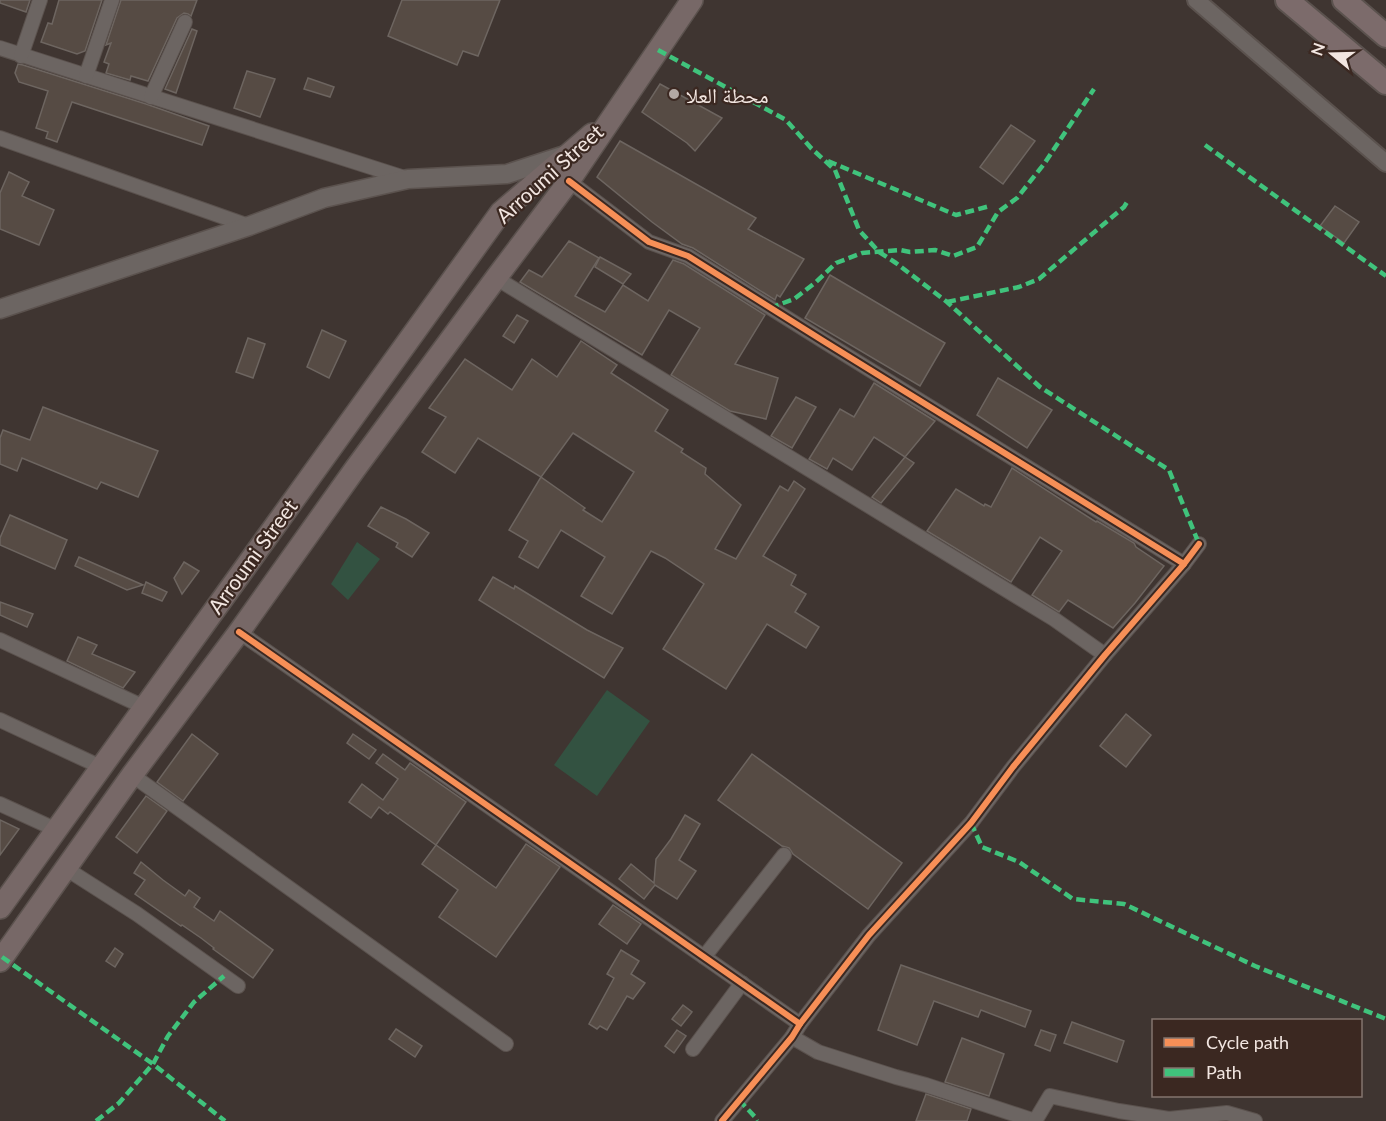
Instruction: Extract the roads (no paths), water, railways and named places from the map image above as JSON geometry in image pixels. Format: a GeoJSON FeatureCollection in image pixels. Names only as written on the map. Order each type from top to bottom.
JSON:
{"type":"FeatureCollection","features":[{"type":"Feature","properties":{"kind":"highway"},"geometry":{"type":"LineString","coordinates":[[1287,0],[1386,82]]}},
{"type":"Feature","properties":{"kind":"highway"},"geometry":{"type":"LineString","coordinates":[[1344,0],[1386,36]]}},
{"type":"Feature","properties":{"kind":"main road"},"geometry":{"type":"LineString","coordinates":[[615,115],[693,0]]}},
{"type":"Feature","properties":{"kind":"main road","name":"Arroumi Street"},"geometry":{"type":"LineString","coordinates":[[0,908],[501,212],[615,115]]}},
{"type":"Feature","properties":{"kind":"main road","name":"Arroumi Street"},"geometry":{"type":"LineString","coordinates":[[0,961],[132,775],[239,632],[355,469],[569,181],[615,115]]}},
{"type":"Feature","properties":{"kind":"main road"},"geometry":{"type":"LineString","coordinates":[[0,309],[249,226],[324,198],[408,179],[507,174],[570,153]]}},
{"type":"Feature","properties":{"kind":"main road"},"geometry":{"type":"LineString","coordinates":[[29,866],[60,876]]}},
{"type":"Feature","properties":{"kind":"street"},"geometry":{"type":"LineString","coordinates":[[21,56],[40,0]]}},
{"type":"Feature","properties":{"kind":"street"},"geometry":{"type":"LineString","coordinates":[[86,76],[112,0]]}},
{"type":"Feature","properties":{"kind":"street"},"geometry":{"type":"LineString","coordinates":[[1196,0],[1386,163]]}},
{"type":"Feature","properties":{"kind":"street"},"geometry":{"type":"LineString","coordinates":[[152,97],[185,22]]}},
{"type":"Feature","properties":{"kind":"street"},"geometry":{"type":"LineString","coordinates":[[0,48],[408,179]]}},
{"type":"Feature","properties":{"kind":"street"},"geometry":{"type":"LineString","coordinates":[[0,138],[249,226]]}},
{"type":"Feature","properties":{"kind":"street"},"geometry":{"type":"LineString","coordinates":[[569,181],[649,242],[688,256],[1184,564]]}},
{"type":"Feature","properties":{"kind":"street"},"geometry":{"type":"LineString","coordinates":[[496,278],[1053,619],[1105,655]]}},
{"type":"Feature","properties":{"kind":"street"},"geometry":{"type":"LineString","coordinates":[[722,1121],[792,1037],[869,935],[971,823],[1013,767],[1199,544]]}},
{"type":"Feature","properties":{"kind":"street"},"geometry":{"type":"LineString","coordinates":[[239,632],[800,1024]]}},
{"type":"Feature","properties":{"kind":"street"},"geometry":{"type":"LineString","coordinates":[[0,640],[144,707]]}},
{"type":"Feature","properties":{"kind":"street"},"geometry":{"type":"LineString","coordinates":[[0,720],[101,767]]}},
{"type":"Feature","properties":{"kind":"street"},"geometry":{"type":"LineString","coordinates":[[132,775],[506,1044]]}},
{"type":"Feature","properties":{"kind":"street"},"geometry":{"type":"LineString","coordinates":[[0,804],[57,830]]}},
{"type":"Feature","properties":{"kind":"street"},"geometry":{"type":"LineString","coordinates":[[704,957],[784,855]]}},
{"type":"Feature","properties":{"kind":"street"},"geometry":{"type":"LineString","coordinates":[[60,876],[138,914],[238,986]]}},
{"type":"Feature","properties":{"kind":"street"},"geometry":{"type":"LineString","coordinates":[[693,1049],[742,983]]}},
{"type":"Feature","properties":{"kind":"street"},"geometry":{"type":"LineString","coordinates":[[792,1037],[818,1052],[1035,1121],[1050,1096],[1169,1119],[1227,1113],[1255,1121]]}},
{"type":"Feature","properties":{"kind":"place","name":"محطة العلا"},"geometry":{"type":"Point","coordinates":[674,94]}}]}
